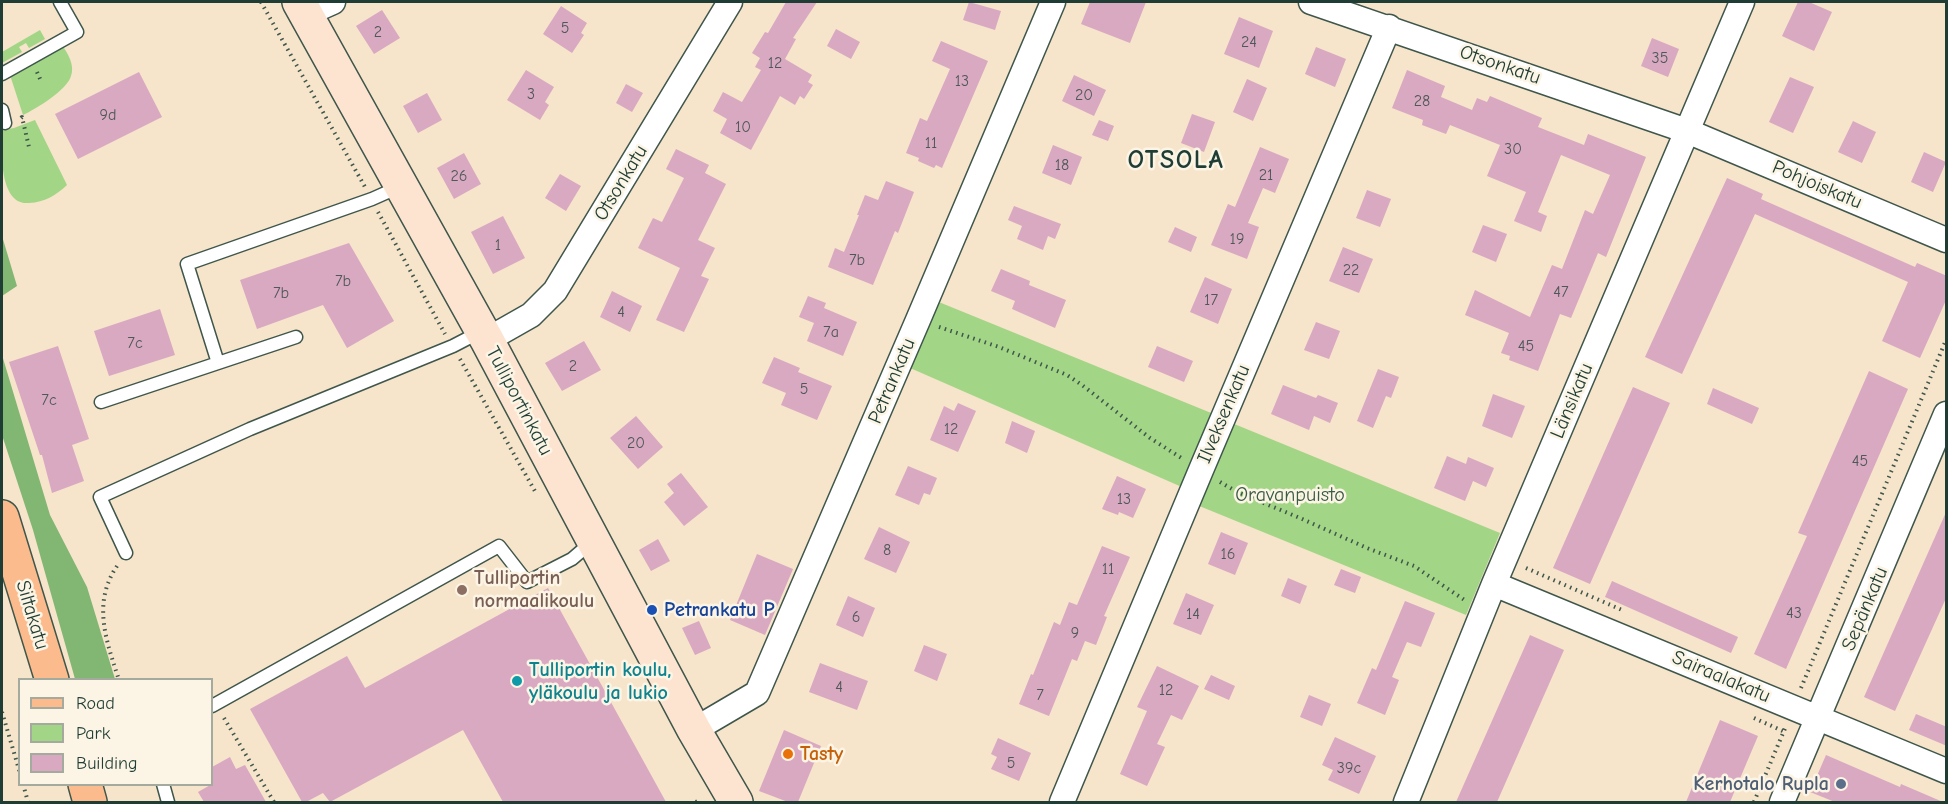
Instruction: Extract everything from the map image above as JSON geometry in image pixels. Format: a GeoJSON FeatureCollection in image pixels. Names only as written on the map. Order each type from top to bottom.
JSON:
{"type":"FeatureCollection","features":[{"type":"Feature","properties":{"kind":"main road","name":"Siltakatu"},"geometry":{"type":"LineString","coordinates":[[2,517],[51,678]]}},
{"type":"Feature","properties":{"kind":"main road"},"geometry":{"type":"LineString","coordinates":[[86,786],[90,802]]}},
{"type":"Feature","properties":{"kind":"street","name":"Otsonkatu"},"geometry":{"type":"LineString","coordinates":[[484,336],[531,315],[555,291],[730,2]]}},
{"type":"Feature","properties":{"kind":"street","name":"Petrankatu"},"geometry":{"type":"LineString","coordinates":[[694,730],[757,693],[1053,2]]}},
{"type":"Feature","properties":{"kind":"street","name":"Otsonkatu"},"geometry":{"type":"LineString","coordinates":[[1311,2],[1687,130]]}},
{"type":"Feature","properties":{"kind":"street","name":"Länsikatu"},"geometry":{"type":"LineString","coordinates":[[1406,802],[1494,584],[1742,2]]}},
{"type":"Feature","properties":{"kind":"street","name":"Tulliportinkatu"},"geometry":{"type":"LineString","coordinates":[[313,6],[386,193],[484,336],[694,730],[721,801]]}},
{"type":"Feature","properties":{"kind":"street","name":"Ilveksenkatu"},"geometry":{"type":"LineString","coordinates":[[1062,802],[1389,27]]}},
{"type":"Feature","properties":{"kind":"street","name":"Pohjoiskatu"},"geometry":{"type":"LineString","coordinates":[[1687,130],[1947,240]]}},
{"type":"Feature","properties":{"kind":"street","name":"Sepänkatu"},"geometry":{"type":"LineString","coordinates":[[1782,802],[1947,414]]}},
{"type":"Feature","properties":{"kind":"street","name":"Sairaalakatu"},"geometry":{"type":"LineString","coordinates":[[1494,584],[1947,771]]}},
{"type":"Feature","properties":{"kind":"lane"},"geometry":{"type":"LineString","coordinates":[[2,74],[77,32],[60,2]]}},
{"type":"Feature","properties":{"kind":"lane"},"geometry":{"type":"LineString","coordinates":[[2,110],[5,123]]}},
{"type":"Feature","properties":{"kind":"lane"},"geometry":{"type":"LineString","coordinates":[[218,363],[187,264],[386,193]]}},
{"type":"Feature","properties":{"kind":"lane"},"geometry":{"type":"LineString","coordinates":[[126,553],[100,497],[250,429],[453,346],[484,336]]}},
{"type":"Feature","properties":{"kind":"lane"},"geometry":{"type":"LineString","coordinates":[[101,402],[296,337]]}},
{"type":"Feature","properties":{"kind":"lane"},"geometry":{"type":"LineString","coordinates":[[214,705],[499,546],[528,582],[572,559],[594,540]]}},
{"type":"Feature","properties":{"kind":"lane"},"geometry":{"type":"LineString","coordinates":[[164,786],[168,802]]}},
{"type":"Feature","properties":{"kind":"path"},"geometry":{"type":"LineString","coordinates":[[261,2],[386,193],[426,302],[538,498]]}},
{"type":"Feature","properties":{"kind":"path"},"geometry":{"type":"LineString","coordinates":[[918,320],[1009,351],[1067,375],[1150,438],[1237,492],[1367,549],[1414,566],[1475,608]]}},
{"type":"Feature","properties":{"kind":"path"},"geometry":{"type":"LineString","coordinates":[[1754,802],[1947,340]]}},
{"type":"Feature","properties":{"kind":"path"},"geometry":{"type":"LineString","coordinates":[[118,678],[104,626],[102,610],[109,578],[126,553]]}},
{"type":"Feature","properties":{"kind":"path"},"geometry":{"type":"LineString","coordinates":[[214,705],[274,802]]}},
{"type":"Feature","properties":{"kind":"path"},"geometry":{"type":"LineString","coordinates":[[2,712],[18,766]]}},
{"type":"Feature","properties":{"kind":"path"},"geometry":{"type":"LineString","coordinates":[[24,786],[28,802]]}},
{"type":"Feature","properties":{"kind":"path"},"geometry":{"type":"LineString","coordinates":[[698,793],[721,801]]}},
{"type":"Feature","properties":{"kind":"path"},"geometry":{"type":"LineString","coordinates":[[696,802],[721,801]]}},
{"type":"Feature","properties":{"kind":"green space"},"geometry":{"type":"Polygon","coordinates":[[[40,30],[45,39],[29,48],[26,43],[19,47],[22,52],[2,63],[2,52],[40,30]]]}},
{"type":"Feature","properties":{"kind":"green space"},"geometry":{"type":"Polygon","coordinates":[[[62,45],[69,56],[71,76],[64,87],[23,115],[10,75],[62,45]]]}},
{"type":"Feature","properties":{"kind":"green space"},"geometry":{"type":"Polygon","coordinates":[[[35,120],[67,185],[50,198],[29,203],[19,202],[7,188],[4,177],[2,130],[35,120]]]}},
{"type":"Feature","properties":{"kind":"green space"},"geometry":{"type":"Polygon","coordinates":[[[2,236],[17,286],[2,296],[2,236]]]}},
{"type":"Feature","properties":{"kind":"green space","name":"Oravanpuisto"},"geometry":{"type":"Polygon","coordinates":[[[929,298],[1221,417],[1191,491],[901,364],[929,298]]]}},
{"type":"Feature","properties":{"kind":"green space"},"geometry":{"type":"Polygon","coordinates":[[[2,355],[50,515],[87,587],[115,678],[75,678],[33,530],[2,435],[2,355]]]}},
{"type":"Feature","properties":{"kind":"green space","name":"Oravanpuisto"},"geometry":{"type":"Polygon","coordinates":[[[1227,421],[1500,533],[1466,615],[1192,503],[1227,421]]]}},
{"type":"Feature","properties":{"kind":"building"},"geometry":{"type":"Polygon","coordinates":[[[786,2],[817,2],[793,38],[796,39],[785,59],[812,75],[808,82],[813,85],[804,99],[800,96],[795,105],[780,96],[751,150],[720,133],[727,119],[713,111],[723,92],[742,102],[761,70],[755,67],[760,58],[752,53],[765,32],[768,33],[786,2]]]}},
{"type":"Feature","properties":{"kind":"building"},"geometry":{"type":"Polygon","coordinates":[[[969,2],[1001,11],[995,30],[963,20],[969,2]]]}},
{"type":"Feature","properties":{"kind":"building"},"geometry":{"type":"Polygon","coordinates":[[[1090,2],[1146,2],[1130,43],[1081,24],[1090,2]]]}},
{"type":"Feature","properties":{"kind":"building"},"geometry":{"type":"Polygon","coordinates":[[[1798,2],[1809,2],[1832,12],[1814,51],[1782,36],[1798,2]]]}},
{"type":"Feature","properties":{"kind":"building"},"geometry":{"type":"Polygon","coordinates":[[[561,6],[587,23],[581,33],[584,35],[572,53],[543,34],[561,6]]]}},
{"type":"Feature","properties":{"kind":"building"},"geometry":{"type":"Polygon","coordinates":[[[382,10],[400,38],[374,54],[356,26],[382,10]]]}},
{"type":"Feature","properties":{"kind":"building"},"geometry":{"type":"Polygon","coordinates":[[[1239,17],[1273,31],[1259,68],[1224,54],[1239,17]]]}},
{"type":"Feature","properties":{"kind":"building"},"geometry":{"type":"Polygon","coordinates":[[[836,29],[860,42],[851,59],[827,46],[836,29]]]}},
{"type":"Feature","properties":{"kind":"building"},"geometry":{"type":"Polygon","coordinates":[[[1652,38],[1679,49],[1668,77],[1641,66],[1652,38]]]}},
{"type":"Feature","properties":{"kind":"building"},"geometry":{"type":"Polygon","coordinates":[[[941,41],[988,61],[942,168],[936,165],[934,168],[906,153],[920,118],[927,121],[950,69],[932,61],[941,41]]]}},
{"type":"Feature","properties":{"kind":"building"},"geometry":{"type":"Polygon","coordinates":[[[1316,47],[1346,59],[1335,87],[1305,74],[1316,47]]]}},
{"type":"Feature","properties":{"kind":"building"},"geometry":{"type":"Polygon","coordinates":[[[526,70],[554,87],[545,102],[549,105],[540,120],[507,100],[526,70]]]}},
{"type":"Feature","properties":{"kind":"building"},"geometry":{"type":"Polygon","coordinates":[[[1407,70],[1445,86],[1441,97],[1472,110],[1477,98],[1487,102],[1490,96],[1542,118],[1538,127],[1584,145],[1588,134],[1646,157],[1606,257],[1598,253],[1571,318],[1560,314],[1538,371],[1509,360],[1510,356],[1501,353],[1509,333],[1465,315],[1475,290],[1530,317],[1552,265],[1562,269],[1585,210],[1593,214],[1610,175],[1561,155],[1538,212],[1547,216],[1541,232],[1514,221],[1526,192],[1487,176],[1500,145],[1450,125],[1446,134],[1422,125],[1423,120],[1392,108],[1407,70]]]}},
{"type":"Feature","properties":{"kind":"building"},"geometry":{"type":"Polygon","coordinates":[[[139,72],[162,117],[78,159],[55,114],[139,72]]]}},
{"type":"Feature","properties":{"kind":"building"},"geometry":{"type":"Polygon","coordinates":[[[1074,75],[1106,90],[1094,116],[1062,101],[1074,75]]]}},
{"type":"Feature","properties":{"kind":"building"},"geometry":{"type":"Polygon","coordinates":[[[1790,77],[1814,87],[1793,133],[1769,122],[1790,77]]]}},
{"type":"Feature","properties":{"kind":"building"},"geometry":{"type":"Polygon","coordinates":[[[1247,79],[1267,88],[1253,121],[1233,112],[1247,79]]]}},
{"type":"Feature","properties":{"kind":"building"},"geometry":{"type":"Polygon","coordinates":[[[626,84],[643,93],[632,112],[616,103],[626,84]]]}},
{"type":"Feature","properties":{"kind":"building"},"geometry":{"type":"Polygon","coordinates":[[[427,93],[442,120],[418,133],[403,106],[427,93]]]}},
{"type":"Feature","properties":{"kind":"building"},"geometry":{"type":"Polygon","coordinates":[[[1192,114],[1215,122],[1204,152],[1181,143],[1192,114]]]}},
{"type":"Feature","properties":{"kind":"building"},"geometry":{"type":"Polygon","coordinates":[[[1099,120],[1114,126],[1108,141],[1092,135],[1099,120]]]}},
{"type":"Feature","properties":{"kind":"building"},"geometry":{"type":"Polygon","coordinates":[[[1853,121],[1876,132],[1862,163],[1838,152],[1853,121]]]}},
{"type":"Feature","properties":{"kind":"building"},"geometry":{"type":"Polygon","coordinates":[[[1053,145],[1082,157],[1071,185],[1042,173],[1053,145]]]}},
{"type":"Feature","properties":{"kind":"building"},"geometry":{"type":"Polygon","coordinates":[[[1260,147],[1289,159],[1275,193],[1263,188],[1248,223],[1259,227],[1247,259],[1211,245],[1228,204],[1235,207],[1260,147]]]}},
{"type":"Feature","properties":{"kind":"building"},"geometry":{"type":"Polygon","coordinates":[[[676,149],[709,165],[705,173],[726,184],[698,240],[715,248],[701,276],[709,279],[684,332],[656,320],[680,268],[638,248],[653,218],[662,222],[684,178],[666,169],[676,149]]]}},
{"type":"Feature","properties":{"kind":"building"},"geometry":{"type":"Polygon","coordinates":[[[1924,152],[1946,162],[1933,192],[1911,182],[1924,152]]]}},
{"type":"Feature","properties":{"kind":"building"},"geometry":{"type":"Polygon","coordinates":[[[464,153],[481,184],[454,199],[437,168],[464,153]]]}},
{"type":"Feature","properties":{"kind":"building"},"geometry":{"type":"Polygon","coordinates":[[[560,174],[581,186],[566,211],[545,198],[560,174]]]}},
{"type":"Feature","properties":{"kind":"building"},"geometry":{"type":"Polygon","coordinates":[[[1727,178],[1763,194],[1761,199],[1915,267],[1917,263],[1947,276],[1947,298],[1920,358],[1882,341],[1908,282],[1755,214],[1682,374],[1645,357],[1727,178]]]}},
{"type":"Feature","properties":{"kind":"building"},"geometry":{"type":"Polygon","coordinates":[[[886,181],[914,192],[898,233],[895,231],[873,285],[828,267],[835,248],[844,252],[865,195],[878,200],[886,181]]]}},
{"type":"Feature","properties":{"kind":"building"},"geometry":{"type":"Polygon","coordinates":[[[1367,190],[1391,199],[1380,227],[1356,218],[1367,190]]]}},
{"type":"Feature","properties":{"kind":"building"},"geometry":{"type":"Polygon","coordinates":[[[1014,206],[1061,224],[1055,239],[1048,236],[1043,250],[1017,239],[1022,226],[1008,220],[1014,206]]]}},
{"type":"Feature","properties":{"kind":"building"},"geometry":{"type":"Polygon","coordinates":[[[503,216],[525,258],[493,274],[471,232],[503,216]]]}},
{"type":"Feature","properties":{"kind":"building"},"geometry":{"type":"Polygon","coordinates":[[[1483,225],[1507,234],[1496,262],[1472,252],[1483,225]]]}},
{"type":"Feature","properties":{"kind":"building"},"geometry":{"type":"Polygon","coordinates":[[[1175,227],[1197,237],[1191,252],[1168,242],[1175,227]]]}},
{"type":"Feature","properties":{"kind":"building"},"geometry":{"type":"Polygon","coordinates":[[[349,243],[394,321],[347,348],[323,305],[257,329],[240,280],[349,243]]]}},
{"type":"Feature","properties":{"kind":"building"},"geometry":{"type":"Polygon","coordinates":[[[1343,247],[1373,259],[1359,293],[1329,281],[1343,247]]]}},
{"type":"Feature","properties":{"kind":"building"},"geometry":{"type":"Polygon","coordinates":[[[1001,269],[1030,281],[1029,285],[1066,300],[1055,328],[1012,309],[1015,301],[991,291],[1001,269]]]}},
{"type":"Feature","properties":{"kind":"building"},"geometry":{"type":"Polygon","coordinates":[[[1205,277],[1232,289],[1218,324],[1190,312],[1205,277]]]}},
{"type":"Feature","properties":{"kind":"building"},"geometry":{"type":"Polygon","coordinates":[[[612,291],[642,306],[630,332],[600,317],[612,291]]]}},
{"type":"Feature","properties":{"kind":"building"},"geometry":{"type":"Polygon","coordinates":[[[808,296],[826,303],[824,308],[857,322],[843,356],[807,341],[814,323],[799,317],[808,296]]]}},
{"type":"Feature","properties":{"kind":"building"},"geometry":{"type":"Polygon","coordinates":[[[160,309],[175,355],[109,376],[94,331],[160,309]]]}},
{"type":"Feature","properties":{"kind":"building"},"geometry":{"type":"Polygon","coordinates":[[[1316,322],[1340,331],[1329,359],[1304,350],[1316,322]]]}},
{"type":"Feature","properties":{"kind":"building"},"geometry":{"type":"Polygon","coordinates":[[[584,341],[601,370],[562,391],[545,363],[584,341]]]}},
{"type":"Feature","properties":{"kind":"building"},"geometry":{"type":"Polygon","coordinates":[[[58,346],[89,439],[72,445],[84,481],[52,493],[42,455],[40,455],[9,362],[58,346]]]}},
{"type":"Feature","properties":{"kind":"building"},"geometry":{"type":"Polygon","coordinates":[[[1157,346],[1193,361],[1184,382],[1148,367],[1157,346]]]}},
{"type":"Feature","properties":{"kind":"building"},"geometry":{"type":"Polygon","coordinates":[[[774,357],[800,368],[798,372],[832,386],[817,420],[781,405],[786,393],[762,383],[774,357]]]}},
{"type":"Feature","properties":{"kind":"building"},"geometry":{"type":"Polygon","coordinates":[[[1378,369],[1399,377],[1391,398],[1386,396],[1373,428],[1357,421],[1378,369]]]}},
{"type":"Feature","properties":{"kind":"building"},"geometry":{"type":"Polygon","coordinates":[[[1869,371],[1908,389],[1786,669],[1754,654],[1807,536],[1798,533],[1869,371]]]}},
{"type":"Feature","properties":{"kind":"building"},"geometry":{"type":"Polygon","coordinates":[[[1283,385],[1316,398],[1318,395],[1338,403],[1330,423],[1314,416],[1309,430],[1271,414],[1283,385]]]}},
{"type":"Feature","properties":{"kind":"building"},"geometry":{"type":"Polygon","coordinates":[[[1633,387],[1670,403],[1590,584],[1553,568],[1633,387]]]}},
{"type":"Feature","properties":{"kind":"building"},"geometry":{"type":"Polygon","coordinates":[[[1713,388],[1759,408],[1752,424],[1707,404],[1713,388]]]}},
{"type":"Feature","properties":{"kind":"building"},"geometry":{"type":"Polygon","coordinates":[[[1493,394],[1525,406],[1512,438],[1482,426],[1493,394]]]}},
{"type":"Feature","properties":{"kind":"building"},"geometry":{"type":"Polygon","coordinates":[[[958,403],[976,411],[958,452],[930,440],[944,406],[954,411],[958,403]]]}},
{"type":"Feature","properties":{"kind":"building"},"geometry":{"type":"Polygon","coordinates":[[[636,416],[663,447],[638,469],[610,438],[636,416]]]}},
{"type":"Feature","properties":{"kind":"building"},"geometry":{"type":"Polygon","coordinates":[[[1012,421],[1035,431],[1027,453],[1005,443],[1012,421]]]}},
{"type":"Feature","properties":{"kind":"building"},"geometry":{"type":"Polygon","coordinates":[[[1447,456],[1466,464],[1468,457],[1494,468],[1486,487],[1473,481],[1465,501],[1434,488],[1447,456]]]}},
{"type":"Feature","properties":{"kind":"building"},"geometry":{"type":"Polygon","coordinates":[[[908,466],[937,478],[930,495],[924,493],[919,505],[895,495],[908,466]]]}},
{"type":"Feature","properties":{"kind":"building"},"geometry":{"type":"Polygon","coordinates":[[[681,473],[708,507],[684,526],[664,502],[674,493],[667,484],[681,473]]]}},
{"type":"Feature","properties":{"kind":"building"},"geometry":{"type":"Polygon","coordinates":[[[1117,476],[1146,489],[1133,518],[1119,512],[1118,515],[1102,509],[1117,476]]]}},
{"type":"Feature","properties":{"kind":"building"},"geometry":{"type":"Polygon","coordinates":[[[1947,510],[1947,596],[1895,711],[1864,697],[1947,510]]]}},
{"type":"Feature","properties":{"kind":"building"},"geometry":{"type":"Polygon","coordinates":[[[879,527],[910,542],[896,573],[864,559],[879,527]]]}},
{"type":"Feature","properties":{"kind":"building"},"geometry":{"type":"Polygon","coordinates":[[[1221,532],[1248,543],[1235,575],[1208,564],[1221,532]]]}},
{"type":"Feature","properties":{"kind":"building"},"geometry":{"type":"Polygon","coordinates":[[[658,539],[670,561],[651,571],[639,550],[658,539]]]}},
{"type":"Feature","properties":{"kind":"building"},"geometry":{"type":"Polygon","coordinates":[[[1102,546],[1130,557],[1104,616],[1107,617],[1096,645],[1085,641],[1077,661],[1072,659],[1049,716],[1019,704],[1054,622],[1060,625],[1069,602],[1077,605],[1102,546]]]}},
{"type":"Feature","properties":{"kind":"building"},"geometry":{"type":"Polygon","coordinates":[[[757,554],[793,569],[765,635],[730,620],[757,554]]]}},
{"type":"Feature","properties":{"kind":"building"},"geometry":{"type":"Polygon","coordinates":[[[1341,569],[1361,577],[1355,593],[1334,585],[1341,569]]]}},
{"type":"Feature","properties":{"kind":"building"},"geometry":{"type":"Polygon","coordinates":[[[1288,578],[1307,586],[1300,604],[1281,596],[1288,578]]]}},
{"type":"Feature","properties":{"kind":"building"},"geometry":{"type":"Polygon","coordinates":[[[1612,581],[1738,637],[1731,653],[1605,597],[1612,581]]]}},
{"type":"Feature","properties":{"kind":"building","name":"Tulliportin koulu, yläkoulu ja lukio"},"geometry":{"type":"Polygon","coordinates":[[[548,588],[666,802],[503,802],[463,730],[330,802],[323,793],[302,802],[250,709],[347,656],[365,688],[548,588]]]}},
{"type":"Feature","properties":{"kind":"building"},"geometry":{"type":"Polygon","coordinates":[[[1186,593],[1214,605],[1201,635],[1173,624],[1186,593]]]}},
{"type":"Feature","properties":{"kind":"building"},"geometry":{"type":"Polygon","coordinates":[[[848,596],[875,608],[863,637],[836,625],[848,596]]]}},
{"type":"Feature","properties":{"kind":"building"},"geometry":{"type":"Polygon","coordinates":[[[1405,601],[1435,613],[1421,647],[1407,642],[1392,677],[1399,680],[1385,715],[1357,703],[1372,668],[1376,670],[1405,601]]]}},
{"type":"Feature","properties":{"kind":"building"},"geometry":{"type":"Polygon","coordinates":[[[699,621],[711,648],[695,655],[682,628],[699,621]]]}},
{"type":"Feature","properties":{"kind":"building"},"geometry":{"type":"Polygon","coordinates":[[[1530,635],[1564,650],[1497,802],[1456,802],[1530,635]]]}},
{"type":"Feature","properties":{"kind":"building"},"geometry":{"type":"Polygon","coordinates":[[[924,645],[947,654],[937,681],[914,671],[924,645]]]}},
{"type":"Feature","properties":{"kind":"building"},"geometry":{"type":"Polygon","coordinates":[[[820,663],[868,681],[857,710],[809,692],[820,663]]]}},
{"type":"Feature","properties":{"kind":"building"},"geometry":{"type":"Polygon","coordinates":[[[1157,666],[1199,686],[1182,720],[1171,715],[1157,744],[1165,747],[1147,786],[1120,774],[1147,711],[1137,707],[1157,666]]]}},
{"type":"Feature","properties":{"kind":"building"},"geometry":{"type":"Polygon","coordinates":[[[1211,675],[1235,686],[1229,700],[1204,689],[1211,675]]]}},
{"type":"Feature","properties":{"kind":"building"},"geometry":{"type":"Polygon","coordinates":[[[1309,695],[1331,704],[1322,726],[1300,717],[1309,695]]]}},
{"type":"Feature","properties":{"kind":"building"},"geometry":{"type":"Polygon","coordinates":[[[1916,714],[1947,727],[1947,746],[1909,730],[1916,714]]]}},
{"type":"Feature","properties":{"kind":"building"},"geometry":{"type":"Polygon","coordinates":[[[1720,720],[1758,736],[1730,802],[1686,802],[1720,720]]]}},
{"type":"Feature","properties":{"kind":"building"},"geometry":{"type":"Polygon","coordinates":[[[784,730],[821,746],[798,802],[788,802],[759,791],[784,730]]]}},
{"type":"Feature","properties":{"kind":"building"},"geometry":{"type":"Polygon","coordinates":[[[1335,737],[1376,756],[1359,794],[1328,780],[1333,770],[1322,765],[1335,737]]]}},
{"type":"Feature","properties":{"kind":"building"},"geometry":{"type":"Polygon","coordinates":[[[998,738],[1031,753],[1019,781],[991,769],[997,757],[991,754],[998,738]]]}},
{"type":"Feature","properties":{"kind":"building"},"geometry":{"type":"Polygon","coordinates":[[[1826,755],[1900,787],[1901,784],[1943,802],[1835,802],[1810,792],[1826,755]]]}},
{"type":"Feature","properties":{"kind":"building"},"geometry":{"type":"Polygon","coordinates":[[[230,757],[236,769],[245,765],[266,802],[204,802],[198,792],[213,786],[213,766],[230,757]]]}},
{"type":"Feature","properties":{"kind":"place","name":"Tulliportin normaalikoulu"},"geometry":{"type":"Point","coordinates":[462,590]}},
{"type":"Feature","properties":{"kind":"place","name":"Petrankatu P"},"geometry":{"type":"Point","coordinates":[652,610]}},
{"type":"Feature","properties":{"kind":"place","name":"Tulliportin koulu, yläkoulu ja lukio"},"geometry":{"type":"Point","coordinates":[517,681]}},
{"type":"Feature","properties":{"kind":"place","name":"Tasty"},"geometry":{"type":"Point","coordinates":[788,754]}},
{"type":"Feature","properties":{"kind":"place","name":"Kerhotalo Rupla"},"geometry":{"type":"Point","coordinates":[1841,784]}},
{"type":"Feature","properties":{"kind":"district","name":"OTSOLA"},"geometry":{"type":"Point","coordinates":[1176,161]}}]}
